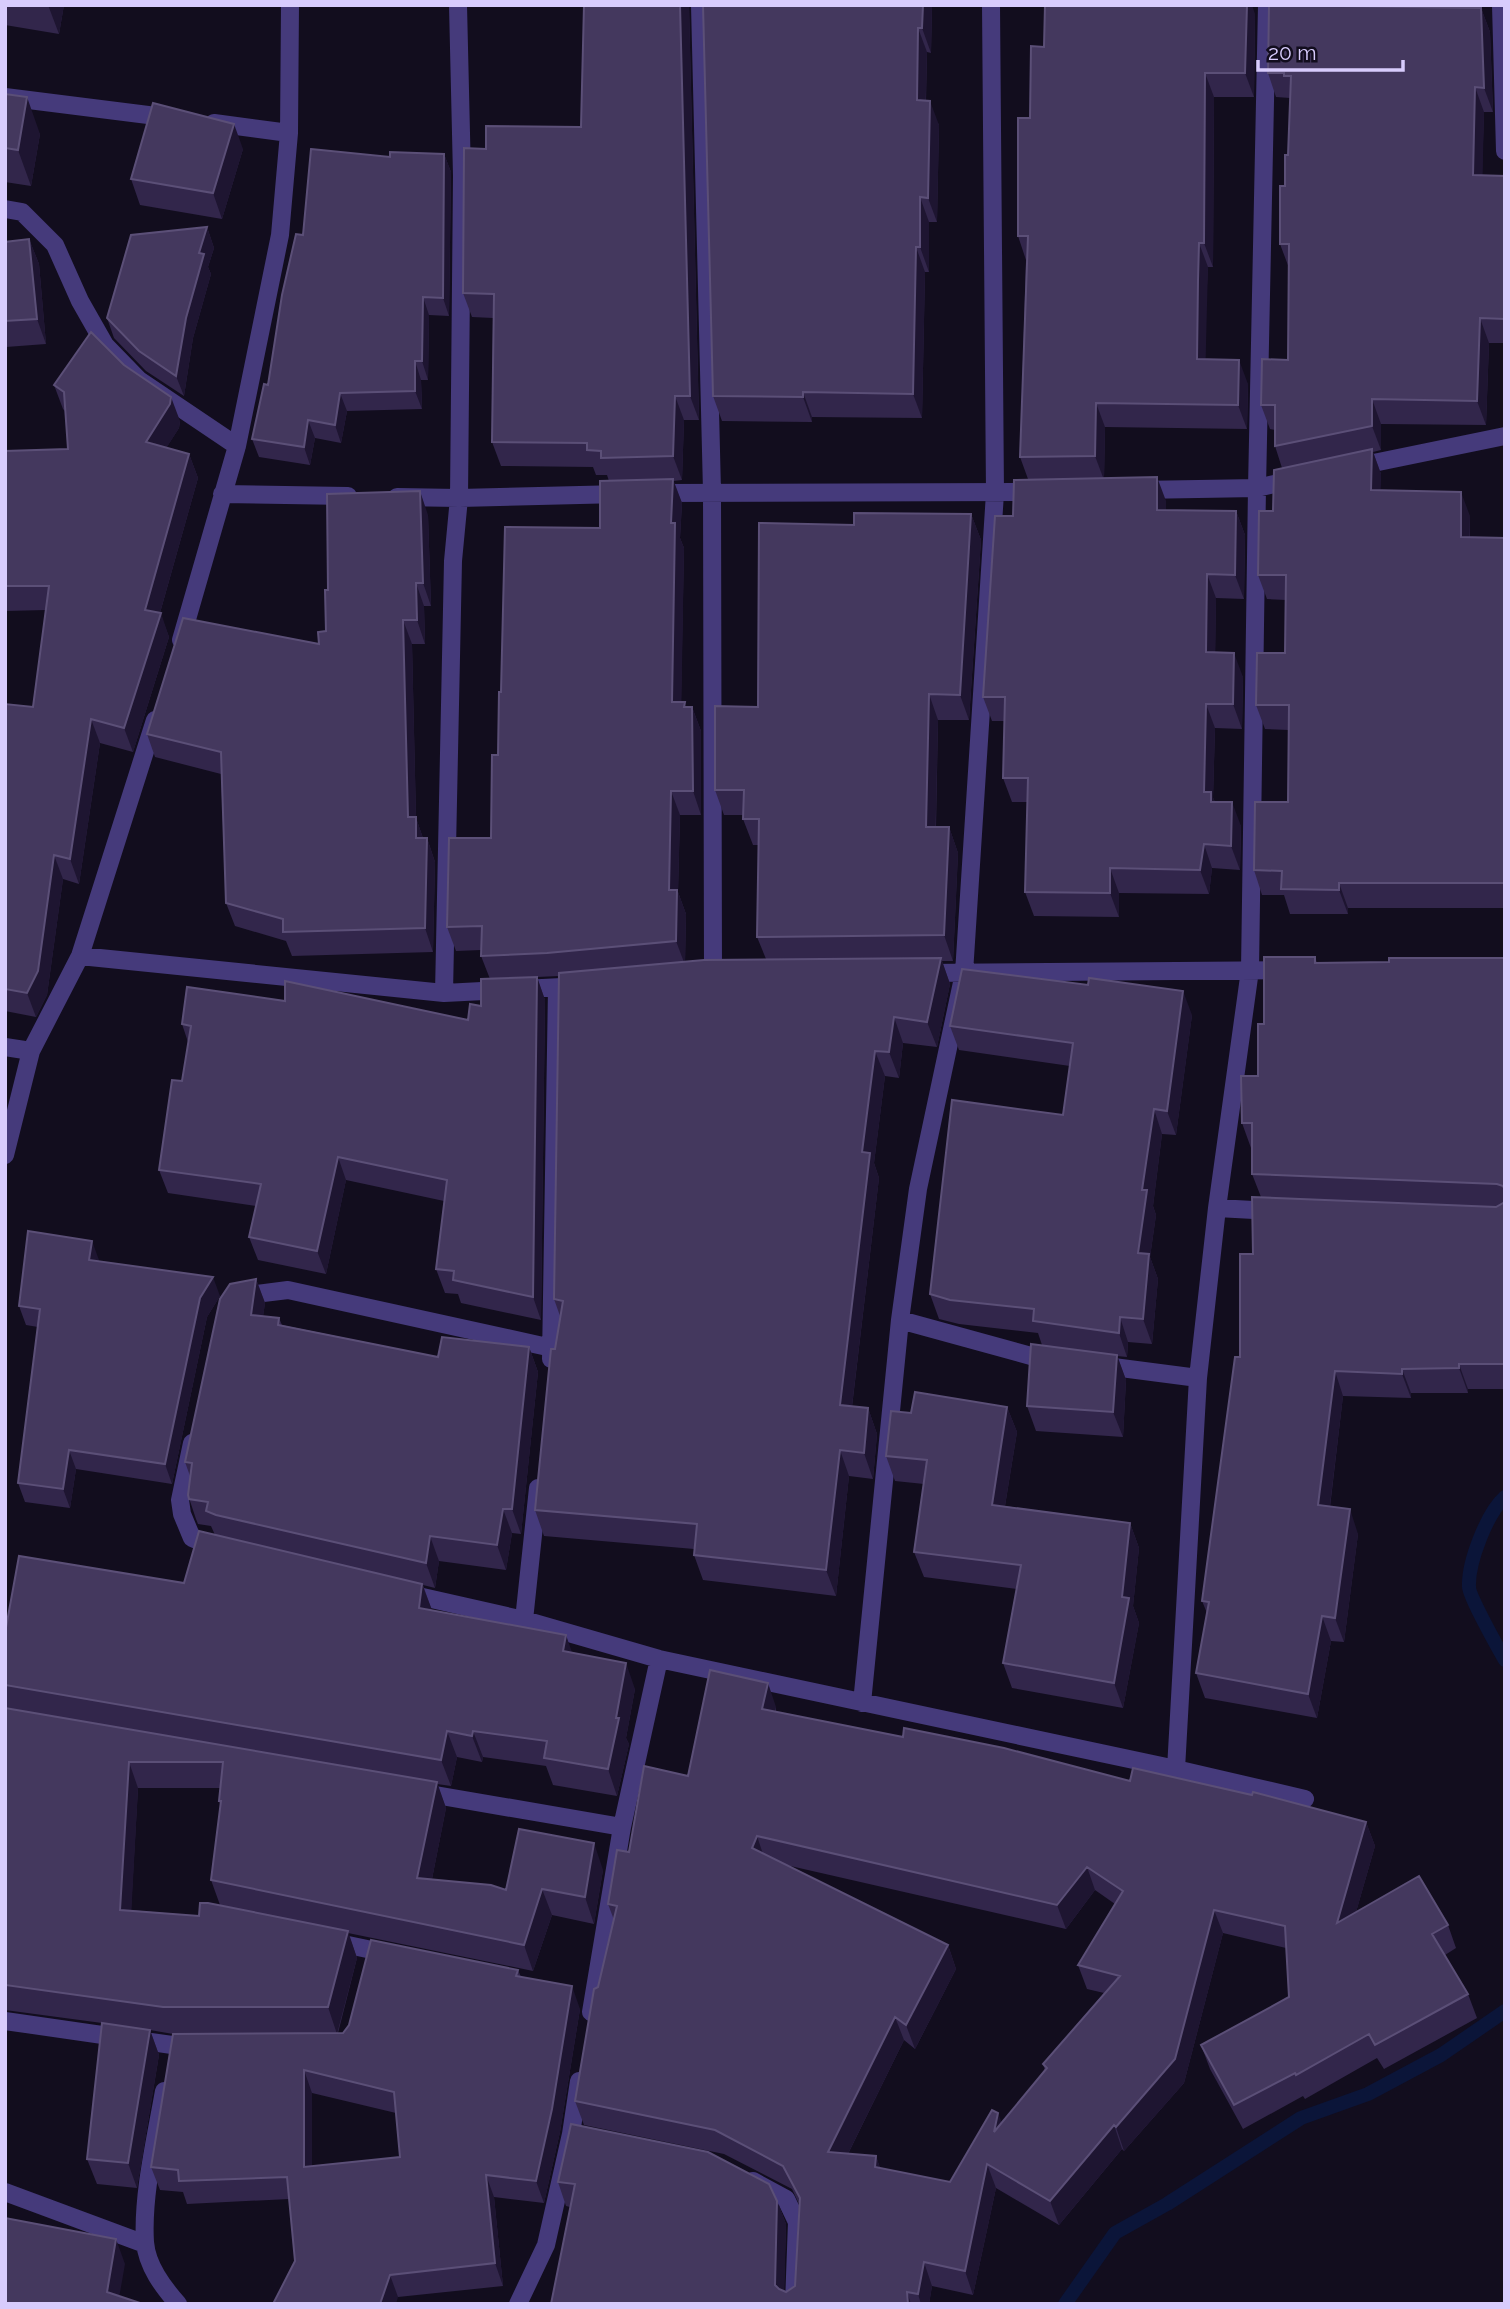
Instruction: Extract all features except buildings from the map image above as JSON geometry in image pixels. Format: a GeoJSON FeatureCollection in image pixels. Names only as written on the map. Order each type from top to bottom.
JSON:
{"type":"FeatureCollection","features":[{"type":"Feature","properties":{"kind":"street"},"geometry":{"type":"LineString","coordinates":[[177,653],[237,446],[280,235],[289,133],[290,5]]}},
{"type":"Feature","properties":{"kind":"street"},"geometry":{"type":"LineString","coordinates":[[444,993],[453,561],[459,498],[462,176],[458,5]]}},
{"type":"Feature","properties":{"kind":"street"},"geometry":{"type":"LineString","coordinates":[[700,5],[712,491],[713,974]]}},
{"type":"Feature","properties":{"kind":"street"},"geometry":{"type":"LineString","coordinates":[[862,1703],[900,1320],[918,1189],[964,973],[995,493],[991,5]]}},
{"type":"Feature","properties":{"kind":"street"},"geometry":{"type":"LineString","coordinates":[[1176,1769],[1198,1378],[1217,1208],[1250,970],[1267,5]]}},
{"type":"Feature","properties":{"kind":"street"},"geometry":{"type":"LineString","coordinates":[[1501,5],[1505,151]]}},
{"type":"Feature","properties":{"kind":"street"},"geometry":{"type":"LineString","coordinates":[[5,97],[289,133]]}},
{"type":"Feature","properties":{"kind":"street"},"geometry":{"type":"LineString","coordinates":[[5,209],[22,212],[55,245],[80,301],[106,345],[139,380],[237,446]]}},
{"type":"Feature","properties":{"kind":"street"},"geometry":{"type":"LineString","coordinates":[[1335,471],[1505,436]]}},
{"type":"Feature","properties":{"kind":"street"},"geometry":{"type":"LineString","coordinates":[[1119,490],[1257,488],[1309,477]]}},
{"type":"Feature","properties":{"kind":"street"},"geometry":{"type":"LineString","coordinates":[[222,494],[459,498],[712,491],[1050,492]]}},
{"type":"Feature","properties":{"kind":"street"},"geometry":{"type":"LineString","coordinates":[[5,1155],[32,1051],[80,956],[160,706]]}},
{"type":"Feature","properties":{"kind":"street"},"geometry":{"type":"LineString","coordinates":[[80,956],[444,993],[596,985]]}},
{"type":"Feature","properties":{"kind":"street"},"geometry":{"type":"LineString","coordinates":[[908,973],[1304,970]]}},
{"type":"Feature","properties":{"kind":"street"},"geometry":{"type":"LineString","coordinates":[[549,1375],[552,1348],[557,989]]}},
{"type":"Feature","properties":{"kind":"street"},"geometry":{"type":"LineString","coordinates":[[5,1047],[32,1051]]}},
{"type":"Feature","properties":{"kind":"street"},"geometry":{"type":"LineString","coordinates":[[1217,1208],[1286,1211]]}},
{"type":"Feature","properties":{"kind":"street"},"geometry":{"type":"LineString","coordinates":[[225,1308],[232,1298],[288,1290],[552,1348]]}},
{"type":"Feature","properties":{"kind":"street"},"geometry":{"type":"LineString","coordinates":[[900,1320],[1031,1356],[1198,1378]]}},
{"type":"Feature","properties":{"kind":"street"},"geometry":{"type":"LineString","coordinates":[[196,1422],[180,1500],[182,1514],[192,1538],[234,1553]]}},
{"type":"Feature","properties":{"kind":"street"},"geometry":{"type":"LineString","coordinates":[[524,1620],[539,1470]]}},
{"type":"Feature","properties":{"kind":"street"},"geometry":{"type":"LineString","coordinates":[[392,1590],[524,1620],[659,1658],[1305,1799]]}},
{"type":"Feature","properties":{"kind":"street"},"geometry":{"type":"LineString","coordinates":[[587,2033],[587,1994],[659,1658]]}},
{"type":"Feature","properties":{"kind":"street"},"geometry":{"type":"LineString","coordinates":[[402,1789],[622,1827]]}},
{"type":"Feature","properties":{"kind":"street"},"geometry":{"type":"LineString","coordinates":[[317,1938],[369,1956],[410,1958]]}},
{"type":"Feature","properties":{"kind":"street"},"geometry":{"type":"LineString","coordinates":[[5,2021],[170,2059],[213,2045]]}},
{"type":"Feature","properties":{"kind":"street"},"geometry":{"type":"LineString","coordinates":[[518,2304],[546,2245],[578,2135],[583,2058]]}},
{"type":"Feature","properties":{"kind":"street"},"geometry":{"type":"LineString","coordinates":[[170,2059],[149,2177],[145,2244],[159,2281],[178,2304]]}},
{"type":"Feature","properties":{"kind":"street"},"geometry":{"type":"LineString","coordinates":[[743,2176],[786,2199],[797,2222],[794,2304]]}},
{"type":"Feature","properties":{"kind":"street"},"geometry":{"type":"LineString","coordinates":[[5,2192],[145,2244]]}},
{"type":"Feature","properties":{"kind":"waterway"},"geometry":{"type":"LineString","coordinates":[[1505,1497],[1485,1526],[1472,1565],[1469,1587],[1505,1660]]}},
{"type":"Feature","properties":{"kind":"waterway"},"geometry":{"type":"LineString","coordinates":[[1065,2304],[1115,2233],[1167,2204],[1301,2118],[1368,2094],[1441,2055],[1505,2011]]}}]}
